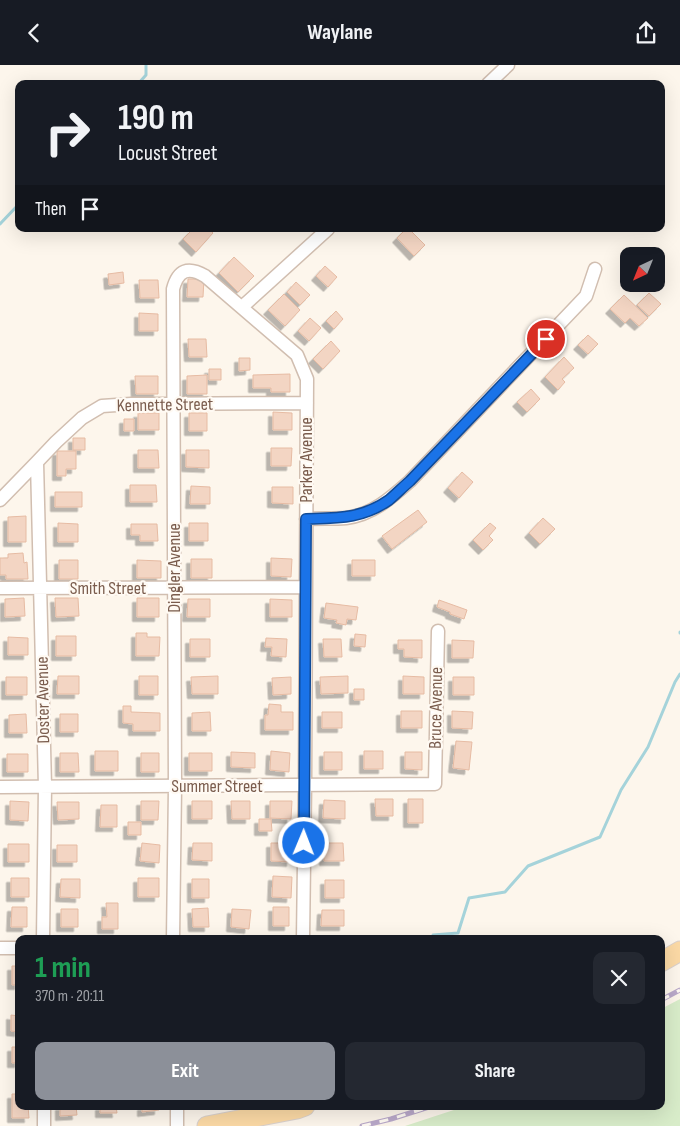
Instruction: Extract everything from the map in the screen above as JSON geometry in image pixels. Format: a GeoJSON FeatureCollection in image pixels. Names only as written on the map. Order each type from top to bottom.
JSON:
{"type":"FeatureCollection","features":[{"type":"Feature","properties":{"kind":"main road"},"geometry":{"type":"LineString","coordinates":[[665,960],[680,951]]}},
{"type":"Feature","properties":{"kind":"main road"},"geometry":{"type":"LineString","coordinates":[[207,1126],[292,1110]]}},
{"type":"Feature","properties":{"kind":"street"},"geometry":{"type":"LineString","coordinates":[[492,80],[508,65]]}},
{"type":"Feature","properties":{"kind":"street"},"geometry":{"type":"LineString","coordinates":[[242,307],[325,232]]}},
{"type":"Feature","properties":{"kind":"street"},"geometry":{"type":"LineString","coordinates":[[306,519],[347,517],[367,512],[389,500],[410,481],[586,296],[595,269]]}},
{"type":"Feature","properties":{"kind":"street","name":"Dingler Avenue"},"geometry":{"type":"LineString","coordinates":[[174,935],[173,289],[176,279],[184,271],[195,271],[205,276],[242,307]]}},
{"type":"Feature","properties":{"kind":"street","name":"Parker Avenue"},"geometry":{"type":"LineString","coordinates":[[242,307],[297,355],[307,379],[305,785],[302,935]]}},
{"type":"Feature","properties":{"kind":"street","name":"Kennette Street"},"geometry":{"type":"LineString","coordinates":[[0,500],[82,418],[102,406],[307,403]]}},
{"type":"Feature","properties":{"kind":"street","name":"Doster Avenue"},"geometry":{"type":"LineString","coordinates":[[37,462],[45,787],[43,935]]}},
{"type":"Feature","properties":{"kind":"street","name":"Smith Street"},"geometry":{"type":"LineString","coordinates":[[0,587],[306,587]]}},
{"type":"Feature","properties":{"kind":"street","name":"Bruce Avenue"},"geometry":{"type":"LineString","coordinates":[[435,784],[438,631]]}},
{"type":"Feature","properties":{"kind":"street","name":"Summer Street"},"geometry":{"type":"LineString","coordinates":[[0,787],[435,784]]}},
{"type":"Feature","properties":{"kind":"street"},"geometry":{"type":"LineString","coordinates":[[0,948],[15,948]]}},
{"type":"Feature","properties":{"kind":"street"},"geometry":{"type":"LineString","coordinates":[[44,1110],[44,1126]]}},
{"type":"Feature","properties":{"kind":"street"},"geometry":{"type":"LineString","coordinates":[[177,1110],[177,1126]]}},
{"type":"Feature","properties":{"kind":"green space"},"geometry":{"type":"Polygon","coordinates":[[[680,999],[680,1126],[405,1126],[454,1110],[665,1110],[665,1007],[680,999]]]}},
{"type":"Feature","properties":{"kind":"building"},"geometry":{"type":"Polygon","coordinates":[[[190,232],[213,233],[196,252],[183,239],[190,232]]]}},
{"type":"Feature","properties":{"kind":"building"},"geometry":{"type":"Polygon","coordinates":[[[403,232],[412,232],[425,245],[414,256],[397,238],[403,232]]]}},
{"type":"Feature","properties":{"kind":"building"},"geometry":{"type":"Polygon","coordinates":[[[234,257],[254,276],[238,292],[219,273],[234,257]]]}},
{"type":"Feature","properties":{"kind":"building"},"geometry":{"type":"Polygon","coordinates":[[[325,266],[337,277],[328,287],[316,276],[325,266]]]}},
{"type":"Feature","properties":{"kind":"building"},"geometry":{"type":"Polygon","coordinates":[[[123,272],[124,283],[109,285],[108,274],[123,272]]]}},
{"type":"Feature","properties":{"kind":"building"},"geometry":{"type":"Polygon","coordinates":[[[188,279],[204,279],[203,297],[187,297],[188,279]]]}},
{"type":"Feature","properties":{"kind":"building"},"geometry":{"type":"Polygon","coordinates":[[[139,280],[158,280],[159,298],[140,298],[139,280]]]}},
{"type":"Feature","properties":{"kind":"building"},"geometry":{"type":"Polygon","coordinates":[[[296,282],[310,295],[300,305],[287,292],[296,282]]]}},
{"type":"Feature","properties":{"kind":"building"},"geometry":{"type":"Polygon","coordinates":[[[649,293],[661,304],[649,316],[637,305],[649,293]]]}},
{"type":"Feature","properties":{"kind":"building"},"geometry":{"type":"Polygon","coordinates":[[[284,294],[300,310],[285,326],[268,310],[284,294]]]}},
{"type":"Feature","properties":{"kind":"building"},"geometry":{"type":"Polygon","coordinates":[[[624,295],[648,318],[639,326],[630,318],[625,323],[610,309],[624,295]]]}},
{"type":"Feature","properties":{"kind":"building"},"geometry":{"type":"Polygon","coordinates":[[[336,311],[343,319],[334,329],[326,321],[336,311]]]}},
{"type":"Feature","properties":{"kind":"building"},"geometry":{"type":"Polygon","coordinates":[[[139,313],[158,314],[158,331],[139,331],[139,313]]]}},
{"type":"Feature","properties":{"kind":"building"},"geometry":{"type":"Polygon","coordinates":[[[310,318],[321,328],[309,341],[298,331],[310,318]]]}},
{"type":"Feature","properties":{"kind":"building"},"geometry":{"type":"Polygon","coordinates":[[[588,335],[598,344],[588,354],[578,345],[588,335]]]}},
{"type":"Feature","properties":{"kind":"building"},"geometry":{"type":"Polygon","coordinates":[[[188,339],[206,339],[207,357],[189,357],[188,339]]]}},
{"type":"Feature","properties":{"kind":"building"},"geometry":{"type":"Polygon","coordinates":[[[331,341],[340,351],[323,369],[313,359],[331,341]]]}},
{"type":"Feature","properties":{"kind":"building"},"geometry":{"type":"Polygon","coordinates":[[[564,357],[574,368],[562,379],[565,382],[558,390],[545,377],[564,357]]]}},
{"type":"Feature","properties":{"kind":"building"},"geometry":{"type":"Polygon","coordinates":[[[239,358],[250,358],[250,370],[239,371],[239,358]]]}},
{"type":"Feature","properties":{"kind":"building"},"geometry":{"type":"Polygon","coordinates":[[[209,369],[221,369],[221,380],[209,380],[209,369]]]}},
{"type":"Feature","properties":{"kind":"building"},"geometry":{"type":"Polygon","coordinates":[[[290,374],[290,392],[271,392],[271,388],[253,388],[253,375],[290,374]]]}},
{"type":"Feature","properties":{"kind":"building"},"geometry":{"type":"Polygon","coordinates":[[[207,375],[207,394],[187,394],[187,376],[207,375]]]}},
{"type":"Feature","properties":{"kind":"building"},"geometry":{"type":"Polygon","coordinates":[[[135,376],[158,376],[158,394],[136,394],[135,376]]]}},
{"type":"Feature","properties":{"kind":"building"},"geometry":{"type":"Polygon","coordinates":[[[531,389],[540,399],[527,412],[517,402],[531,389]]]}},
{"type":"Feature","properties":{"kind":"building"},"geometry":{"type":"Polygon","coordinates":[[[273,412],[292,413],[292,430],[273,430],[273,412]]]}},
{"type":"Feature","properties":{"kind":"building"},"geometry":{"type":"Polygon","coordinates":[[[138,413],[159,413],[159,430],[138,430],[138,413]]]}},
{"type":"Feature","properties":{"kind":"building"},"geometry":{"type":"Polygon","coordinates":[[[189,413],[207,413],[207,431],[189,431],[189,413]]]}},
{"type":"Feature","properties":{"kind":"building"},"geometry":{"type":"Polygon","coordinates":[[[124,419],[134,419],[134,431],[124,431],[124,419]]]}},
{"type":"Feature","properties":{"kind":"building"},"geometry":{"type":"Polygon","coordinates":[[[73,438],[85,438],[85,450],[73,450],[73,438]]]}},
{"type":"Feature","properties":{"kind":"building"},"geometry":{"type":"Polygon","coordinates":[[[271,448],[292,448],[291,466],[271,466],[271,448]]]}},
{"type":"Feature","properties":{"kind":"building"},"geometry":{"type":"Polygon","coordinates":[[[138,450],[158,450],[159,468],[138,468],[138,450]]]}},
{"type":"Feature","properties":{"kind":"building"},"geometry":{"type":"Polygon","coordinates":[[[186,450],[209,450],[209,468],[186,467],[186,450]]]}},
{"type":"Feature","properties":{"kind":"building"},"geometry":{"type":"Polygon","coordinates":[[[57,451],[76,451],[76,469],[66,469],[66,476],[57,476],[57,451]]]}},
{"type":"Feature","properties":{"kind":"building"},"geometry":{"type":"Polygon","coordinates":[[[462,472],[473,482],[459,498],[448,488],[462,472]]]}},
{"type":"Feature","properties":{"kind":"building"},"geometry":{"type":"Polygon","coordinates":[[[130,485],[156,485],[157,502],[130,502],[130,485]]]}},
{"type":"Feature","properties":{"kind":"building"},"geometry":{"type":"Polygon","coordinates":[[[191,486],[210,487],[210,504],[190,504],[191,486]]]}},
{"type":"Feature","properties":{"kind":"building"},"geometry":{"type":"Polygon","coordinates":[[[272,487],[293,487],[293,504],[272,503],[272,487]]]}},
{"type":"Feature","properties":{"kind":"building"},"geometry":{"type":"Polygon","coordinates":[[[55,492],[82,492],[82,507],[55,507],[55,492]]]}},
{"type":"Feature","properties":{"kind":"building"},"geometry":{"type":"Polygon","coordinates":[[[418,510],[427,522],[392,549],[382,536],[418,510]]]}},
{"type":"Feature","properties":{"kind":"building"},"geometry":{"type":"Polygon","coordinates":[[[26,516],[26,542],[8,542],[8,517],[26,516]]]}},
{"type":"Feature","properties":{"kind":"building"},"geometry":{"type":"Polygon","coordinates":[[[543,518],[555,529],[540,544],[529,533],[543,518]]]}},
{"type":"Feature","properties":{"kind":"building"},"geometry":{"type":"Polygon","coordinates":[[[58,523],[78,524],[78,542],[58,542],[58,523]]]}},
{"type":"Feature","properties":{"kind":"building"},"geometry":{"type":"Polygon","coordinates":[[[189,523],[208,523],[208,541],[189,541],[189,523]]]}},
{"type":"Feature","properties":{"kind":"building"},"geometry":{"type":"Polygon","coordinates":[[[490,523],[496,528],[489,536],[493,540],[483,550],[473,540],[490,523]]]}},
{"type":"Feature","properties":{"kind":"building"},"geometry":{"type":"Polygon","coordinates":[[[131,524],[157,524],[158,541],[140,541],[140,535],[131,535],[131,524]]]}},
{"type":"Feature","properties":{"kind":"building"},"geometry":{"type":"Polygon","coordinates":[[[23,553],[24,563],[27,562],[28,579],[6,579],[6,575],[0,575],[0,558],[8,558],[8,554],[23,553]]]}},
{"type":"Feature","properties":{"kind":"building"},"geometry":{"type":"Polygon","coordinates":[[[271,558],[292,559],[291,577],[271,576],[271,558]]]}},
{"type":"Feature","properties":{"kind":"building"},"geometry":{"type":"Polygon","coordinates":[[[191,559],[212,559],[212,578],[191,578],[191,559]]]}},
{"type":"Feature","properties":{"kind":"building"},"geometry":{"type":"Polygon","coordinates":[[[59,560],[78,560],[78,579],[59,579],[59,560]]]}},
{"type":"Feature","properties":{"kind":"building"},"geometry":{"type":"Polygon","coordinates":[[[137,560],[161,561],[161,578],[137,578],[137,560]]]}},
{"type":"Feature","properties":{"kind":"building"},"geometry":{"type":"Polygon","coordinates":[[[352,560],[375,560],[375,576],[352,576],[352,560]]]}},
{"type":"Feature","properties":{"kind":"building"},"geometry":{"type":"Polygon","coordinates":[[[24,598],[25,616],[5,617],[5,599],[24,598]]]}},
{"type":"Feature","properties":{"kind":"building"},"geometry":{"type":"Polygon","coordinates":[[[55,598],[78,598],[79,616],[56,617],[55,598]]]}},
{"type":"Feature","properties":{"kind":"building"},"geometry":{"type":"Polygon","coordinates":[[[137,598],[159,598],[159,617],[137,617],[137,598]]]}},
{"type":"Feature","properties":{"kind":"building"},"geometry":{"type":"Polygon","coordinates":[[[188,599],[210,599],[210,617],[187,617],[188,599]]]}},
{"type":"Feature","properties":{"kind":"building"},"geometry":{"type":"Polygon","coordinates":[[[270,599],[292,600],[292,617],[270,617],[270,599]]]}},
{"type":"Feature","properties":{"kind":"building"},"geometry":{"type":"Polygon","coordinates":[[[439,600],[467,610],[464,619],[437,607],[439,600]]]}},
{"type":"Feature","properties":{"kind":"building"},"geometry":{"type":"Polygon","coordinates":[[[326,603],[358,607],[356,620],[347,619],[346,625],[336,623],[337,620],[324,618],[326,603]]]}},
{"type":"Feature","properties":{"kind":"building"},"geometry":{"type":"Polygon","coordinates":[[[136,633],[147,633],[147,637],[160,637],[159,656],[136,656],[136,633]]]}},
{"type":"Feature","properties":{"kind":"building"},"geometry":{"type":"Polygon","coordinates":[[[355,634],[366,635],[365,647],[354,646],[355,634]]]}},
{"type":"Feature","properties":{"kind":"building"},"geometry":{"type":"Polygon","coordinates":[[[56,636],[76,636],[76,656],[56,656],[56,636]]]}},
{"type":"Feature","properties":{"kind":"building"},"geometry":{"type":"Polygon","coordinates":[[[8,637],[28,638],[28,655],[8,655],[8,637]]]}},
{"type":"Feature","properties":{"kind":"building"},"geometry":{"type":"Polygon","coordinates":[[[266,638],[287,639],[286,657],[271,656],[272,647],[265,647],[266,638]]]}},
{"type":"Feature","properties":{"kind":"building"},"geometry":{"type":"Polygon","coordinates":[[[190,639],[210,639],[210,657],[190,657],[190,639]]]}},
{"type":"Feature","properties":{"kind":"building"},"geometry":{"type":"Polygon","coordinates":[[[323,639],[341,639],[342,657],[324,657],[323,639]]]}},
{"type":"Feature","properties":{"kind":"building"},"geometry":{"type":"Polygon","coordinates":[[[398,640],[422,640],[422,658],[404,657],[404,649],[398,649],[398,640]]]}},
{"type":"Feature","properties":{"kind":"building"},"geometry":{"type":"Polygon","coordinates":[[[452,640],[474,641],[473,658],[452,658],[452,640]]]}},
{"type":"Feature","properties":{"kind":"building"},"geometry":{"type":"Polygon","coordinates":[[[58,676],[79,676],[79,694],[57,694],[58,676]]]}},
{"type":"Feature","properties":{"kind":"building"},"geometry":{"type":"Polygon","coordinates":[[[139,676],[158,676],[158,695],[139,695],[139,676]]]}},
{"type":"Feature","properties":{"kind":"building"},"geometry":{"type":"Polygon","coordinates":[[[218,676],[218,694],[192,694],[191,677],[218,676]]]}},
{"type":"Feature","properties":{"kind":"building"},"geometry":{"type":"Polygon","coordinates":[[[348,676],[348,693],[321,694],[320,677],[348,676]]]}},
{"type":"Feature","properties":{"kind":"building"},"geometry":{"type":"Polygon","coordinates":[[[403,676],[424,677],[424,694],[403,694],[403,676]]]}},
{"type":"Feature","properties":{"kind":"building"},"geometry":{"type":"Polygon","coordinates":[[[6,677],[27,677],[27,695],[6,695],[6,677]]]}},
{"type":"Feature","properties":{"kind":"building"},"geometry":{"type":"Polygon","coordinates":[[[291,677],[291,694],[273,695],[272,678],[291,677]]]}},
{"type":"Feature","properties":{"kind":"building"},"geometry":{"type":"Polygon","coordinates":[[[453,677],[474,677],[474,695],[453,695],[453,677]]]}},
{"type":"Feature","properties":{"kind":"building"},"geometry":{"type":"Polygon","coordinates":[[[354,689],[364,689],[364,700],[354,700],[354,689]]]}},
{"type":"Feature","properties":{"kind":"building"},"geometry":{"type":"Polygon","coordinates":[[[269,704],[281,705],[281,712],[293,712],[293,730],[265,730],[265,715],[268,715],[269,704]]]}},
{"type":"Feature","properties":{"kind":"building"},"geometry":{"type":"Polygon","coordinates":[[[123,706],[131,706],[131,712],[160,713],[160,731],[133,731],[133,724],[123,723],[123,706]]]}},
{"type":"Feature","properties":{"kind":"building"},"geometry":{"type":"Polygon","coordinates":[[[401,711],[422,711],[422,728],[401,728],[401,711]]]}},
{"type":"Feature","properties":{"kind":"building"},"geometry":{"type":"Polygon","coordinates":[[[452,711],[473,712],[472,729],[452,728],[452,711]]]}},
{"type":"Feature","properties":{"kind":"building"},"geometry":{"type":"Polygon","coordinates":[[[210,712],[211,731],[192,731],[192,713],[210,712]]]}},
{"type":"Feature","properties":{"kind":"building"},"geometry":{"type":"Polygon","coordinates":[[[322,712],[342,712],[342,728],[322,728],[322,712]]]}},
{"type":"Feature","properties":{"kind":"building"},"geometry":{"type":"Polygon","coordinates":[[[26,714],[27,733],[9,733],[9,715],[26,714]]]}},
{"type":"Feature","properties":{"kind":"building"},"geometry":{"type":"Polygon","coordinates":[[[60,714],[78,714],[78,732],[60,732],[60,714]]]}},
{"type":"Feature","properties":{"kind":"building"},"geometry":{"type":"Polygon","coordinates":[[[456,741],[472,742],[469,770],[453,768],[456,741]]]}},
{"type":"Feature","properties":{"kind":"building"},"geometry":{"type":"Polygon","coordinates":[[[95,751],[118,751],[118,771],[95,771],[95,751]]]}},
{"type":"Feature","properties":{"kind":"building"},"geometry":{"type":"Polygon","coordinates":[[[271,751],[290,753],[289,772],[270,770],[271,751]]]}},
{"type":"Feature","properties":{"kind":"building"},"geometry":{"type":"Polygon","coordinates":[[[364,751],[383,751],[383,769],[364,769],[364,751]]]}},
{"type":"Feature","properties":{"kind":"building"},"geometry":{"type":"Polygon","coordinates":[[[231,752],[255,753],[255,768],[231,767],[231,752]]]}},
{"type":"Feature","properties":{"kind":"building"},"geometry":{"type":"Polygon","coordinates":[[[324,752],[342,752],[342,770],[324,770],[324,752]]]}},
{"type":"Feature","properties":{"kind":"building"},"geometry":{"type":"Polygon","coordinates":[[[405,752],[422,752],[422,770],[405,769],[405,752]]]}},
{"type":"Feature","properties":{"kind":"building"},"geometry":{"type":"Polygon","coordinates":[[[60,753],[78,753],[79,772],[60,772],[60,753]]]}},
{"type":"Feature","properties":{"kind":"building"},"geometry":{"type":"Polygon","coordinates":[[[141,753],[159,753],[159,772],[141,772],[141,753]]]}},
{"type":"Feature","properties":{"kind":"building"},"geometry":{"type":"Polygon","coordinates":[[[189,753],[212,753],[212,771],[189,771],[189,753]]]}},
{"type":"Feature","properties":{"kind":"building"},"geometry":{"type":"Polygon","coordinates":[[[7,754],[28,754],[28,772],[7,772],[7,754]]]}},
{"type":"Feature","properties":{"kind":"building"},"geometry":{"type":"Polygon","coordinates":[[[375,799],[393,799],[393,816],[376,816],[375,799]]]}},
{"type":"Feature","properties":{"kind":"building"},"geometry":{"type":"Polygon","coordinates":[[[408,799],[423,799],[423,823],[408,823],[408,799]]]}},
{"type":"Feature","properties":{"kind":"building"},"geometry":{"type":"Polygon","coordinates":[[[324,800],[345,801],[345,819],[323,818],[324,800]]]}},
{"type":"Feature","properties":{"kind":"building"},"geometry":{"type":"Polygon","coordinates":[[[10,801],[29,802],[28,821],[10,820],[10,801]]]}},
{"type":"Feature","properties":{"kind":"building"},"geometry":{"type":"Polygon","coordinates":[[[141,801],[159,801],[158,820],[141,820],[141,801]]]}},
{"type":"Feature","properties":{"kind":"building"},"geometry":{"type":"Polygon","coordinates":[[[192,801],[212,801],[212,819],[192,819],[192,801]]]}},
{"type":"Feature","properties":{"kind":"building"},"geometry":{"type":"Polygon","coordinates":[[[231,801],[250,801],[250,819],[232,819],[231,801]]]}},
{"type":"Feature","properties":{"kind":"building"},"geometry":{"type":"Polygon","coordinates":[[[270,801],[292,801],[291,819],[270,818],[270,801]]]}},
{"type":"Feature","properties":{"kind":"building"},"geometry":{"type":"Polygon","coordinates":[[[57,802],[79,802],[79,819],[58,820],[57,802]]]}},
{"type":"Feature","properties":{"kind":"building"},"geometry":{"type":"Polygon","coordinates":[[[101,805],[117,805],[117,827],[100,827],[101,805]]]}},
{"type":"Feature","properties":{"kind":"building"},"geometry":{"type":"Polygon","coordinates":[[[259,819],[271,819],[272,831],[259,831],[259,819]]]}},
{"type":"Feature","properties":{"kind":"building"},"geometry":{"type":"Polygon","coordinates":[[[128,822],[141,822],[141,835],[128,835],[128,822]]]}},
{"type":"Feature","properties":{"kind":"building"},"geometry":{"type":"Polygon","coordinates":[[[142,843],[160,845],[159,863],[140,861],[142,843]]]}},
{"type":"Feature","properties":{"kind":"building"},"geometry":{"type":"Polygon","coordinates":[[[193,843],[212,843],[212,861],[192,860],[193,843]]]}},
{"type":"Feature","properties":{"kind":"building"},"geometry":{"type":"Polygon","coordinates":[[[271,843],[291,843],[291,862],[271,861],[271,843]]]}},
{"type":"Feature","properties":{"kind":"building"},"geometry":{"type":"Polygon","coordinates":[[[324,843],[343,843],[344,861],[324,861],[324,843]]]}},
{"type":"Feature","properties":{"kind":"building"},"geometry":{"type":"Polygon","coordinates":[[[8,844],[29,844],[29,862],[8,862],[8,844]]]}},
{"type":"Feature","properties":{"kind":"building"},"geometry":{"type":"Polygon","coordinates":[[[57,845],[77,845],[77,862],[57,862],[57,845]]]}},
{"type":"Feature","properties":{"kind":"building"},"geometry":{"type":"Polygon","coordinates":[[[273,876],[292,877],[291,898],[272,897],[273,876]]]}},
{"type":"Feature","properties":{"kind":"building"},"geometry":{"type":"Polygon","coordinates":[[[11,878],[29,878],[29,897],[11,897],[11,878]]]}},
{"type":"Feature","properties":{"kind":"building"},"geometry":{"type":"Polygon","coordinates":[[[138,878],[159,878],[159,897],[138,897],[138,878]]]}},
{"type":"Feature","properties":{"kind":"building"},"geometry":{"type":"Polygon","coordinates":[[[61,879],[80,879],[80,898],[60,897],[61,879]]]}},
{"type":"Feature","properties":{"kind":"building"},"geometry":{"type":"Polygon","coordinates":[[[192,879],[209,879],[209,898],[192,898],[192,879]]]}},
{"type":"Feature","properties":{"kind":"building"},"geometry":{"type":"Polygon","coordinates":[[[325,880],[344,880],[344,898],[325,898],[325,880]]]}},
{"type":"Feature","properties":{"kind":"building"},"geometry":{"type":"Polygon","coordinates":[[[106,903],[118,903],[118,929],[102,929],[102,917],[107,917],[106,903]]]}},
{"type":"Feature","properties":{"kind":"building"},"geometry":{"type":"Polygon","coordinates":[[[12,907],[27,907],[27,927],[11,927],[12,907]]]}},
{"type":"Feature","properties":{"kind":"building"},"geometry":{"type":"Polygon","coordinates":[[[273,907],[289,907],[289,926],[273,926],[273,907]]]}},
{"type":"Feature","properties":{"kind":"building"},"geometry":{"type":"Polygon","coordinates":[[[208,908],[209,927],[193,927],[192,909],[208,908]]]}},
{"type":"Feature","properties":{"kind":"building"},"geometry":{"type":"Polygon","coordinates":[[[61,909],[78,909],[78,927],[61,927],[61,909]]]}},
{"type":"Feature","properties":{"kind":"building"},"geometry":{"type":"Polygon","coordinates":[[[232,909],[251,910],[249,929],[231,927],[232,909]]]}},
{"type":"Feature","properties":{"kind":"building"},"geometry":{"type":"Polygon","coordinates":[[[322,910],[344,910],[344,926],[321,926],[322,910]]]}},
{"type":"Feature","properties":{"kind":"building"},"geometry":{"type":"Polygon","coordinates":[[[12,966],[15,966],[15,985],[12,985],[12,966]]]}},
{"type":"Feature","properties":{"kind":"building"},"geometry":{"type":"Polygon","coordinates":[[[11,1015],[15,1016],[15,1032],[11,1031],[11,1015]]]}},
{"type":"Feature","properties":{"kind":"building"},"geometry":{"type":"Polygon","coordinates":[[[12,1047],[15,1047],[15,1063],[12,1063],[12,1047]]]}},
{"type":"Feature","properties":{"kind":"building"},"geometry":{"type":"Polygon","coordinates":[[[12,1094],[15,1094],[15,1110],[28,1110],[29,1118],[12,1118],[12,1094]]]}},
{"type":"Feature","properties":{"kind":"building"},"geometry":{"type":"Polygon","coordinates":[[[60,1110],[76,1110],[77,1115],[60,1116],[60,1110]]]}},
{"type":"Feature","properties":{"kind":"building"},"geometry":{"type":"Polygon","coordinates":[[[100,1110],[117,1110],[117,1113],[100,1113],[100,1110]]]}},
{"type":"Feature","properties":{"kind":"building"},"geometry":{"type":"Polygon","coordinates":[[[142,1110],[159,1110],[142,1112],[142,1110]]]}},
{"type":"Feature","properties":{"kind":"waterway"},"geometry":{"type":"LineString","coordinates":[[142,80],[146,75],[146,65]]}},
{"type":"Feature","properties":{"kind":"waterway"},"geometry":{"type":"LineString","coordinates":[[0,224],[15,208]]}},
{"type":"Feature","properties":{"kind":"waterway"},"geometry":{"type":"LineString","coordinates":[[433,935],[458,933],[469,898],[505,892],[528,866],[600,837],[621,790],[648,747],[680,674]]}},
{"type":"Feature","properties":{"kind":"railway"},"geometry":{"type":"LineString","coordinates":[[665,998],[680,990]]}},
{"type":"Feature","properties":{"kind":"railway"},"geometry":{"type":"LineString","coordinates":[[362,1126],[419,1110]]}},
{"type":"Feature","properties":{"kind":"route"},"geometry":{"type":"LineString","coordinates":[[304,843],[306,519],[347,517],[367,512],[389,500],[410,481],[546,339]]}}]}
